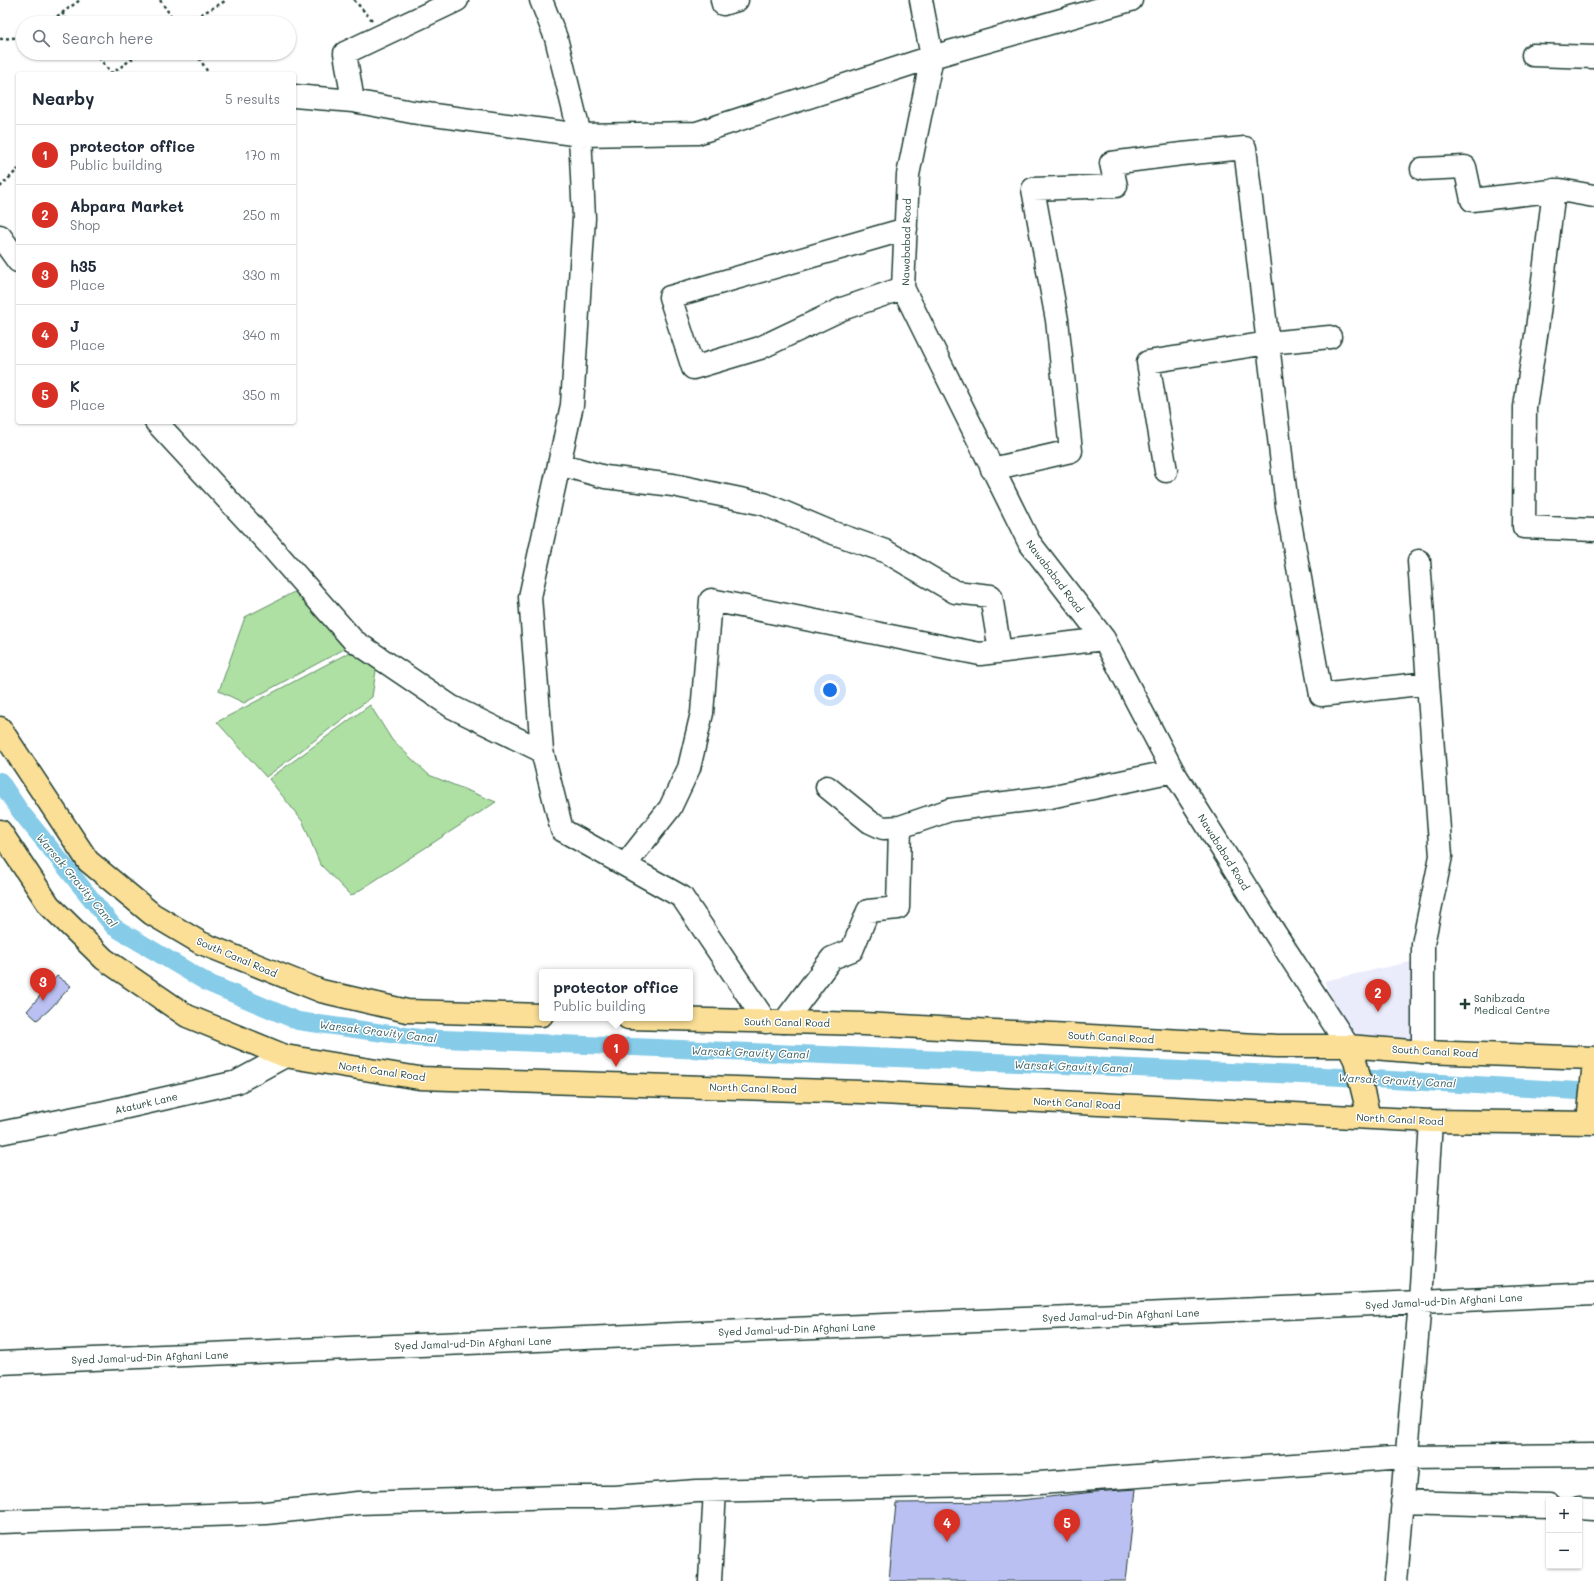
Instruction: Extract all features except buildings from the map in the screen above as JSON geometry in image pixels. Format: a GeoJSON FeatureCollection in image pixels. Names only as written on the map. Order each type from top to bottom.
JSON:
{"type":"FeatureCollection","features":[{"type":"Feature","properties":{"kind":"main road","name":"South Canal Road"},"geometry":{"type":"LineString","coordinates":[[0,728],[88,861],[152,914],[201,943],[321,991],[407,1011],[539,1015]]}},
{"type":"Feature","properties":{"kind":"main road","name":"North Canal Road"},"geometry":{"type":"LineString","coordinates":[[0,831],[49,905],[104,959],[187,1016],[285,1056],[419,1078],[862,1092],[1431,1121],[1591,1123]]}},
{"type":"Feature","properties":{"kind":"main road","name":"South Canal Road"},"geometry":{"type":"LineString","coordinates":[[693,1020],[864,1024],[1277,1046],[1351,1053],[1422,1052],[1594,1061]]}},
{"type":"Feature","properties":{"kind":"main road"},"geometry":{"type":"LineString","coordinates":[[1351,1053],[1364,1094],[1369,1117]]}},
{"type":"Feature","properties":{"kind":"main road"},"geometry":{"type":"LineString","coordinates":[[1591,1123],[1594,1061]]}},
{"type":"Feature","properties":{"kind":"street"},"geometry":{"type":"LineString","coordinates":[[353,102],[345,53],[384,33],[457,0]]}},
{"type":"Feature","properties":{"kind":"street"},"geometry":{"type":"LineString","coordinates":[[541,0],[556,38],[580,135],[584,218],[572,405],[530,597],[542,751],[562,830],[682,897],[775,1022],[832,958],[852,950],[868,911],[898,908],[900,827]]}},
{"type":"Feature","properties":{"kind":"street"},"geometry":{"type":"LineString","coordinates":[[722,0],[723,4],[737,0]]}},
{"type":"Feature","properties":{"kind":"street","name":"Nawababad Road"},"geometry":{"type":"LineString","coordinates":[[920,0],[932,57],[908,175],[903,288],[1029,542],[1104,639],[1173,771],[1351,1053]]}},
{"type":"Feature","properties":{"kind":"street"},"geometry":{"type":"LineString","coordinates":[[296,96],[353,102],[412,112],[580,135],[697,133],[932,57],[1131,0]]}},
{"type":"Feature","properties":{"kind":"street"},"geometry":{"type":"LineString","coordinates":[[1533,55],[1594,57]]}},
{"type":"Feature","properties":{"kind":"street"},"geometry":{"type":"LineString","coordinates":[[992,469],[1071,451],[1057,320],[1032,189],[1116,186],[1111,163],[1245,148],[1287,506],[1321,695],[1428,683]]}},
{"type":"Feature","properties":{"kind":"street"},"geometry":{"type":"LineString","coordinates":[[1422,169],[1465,166],[1472,200],[1554,190],[1594,196]]}},
{"type":"Feature","properties":{"kind":"street"},"geometry":{"type":"LineString","coordinates":[[1554,190],[1537,329],[1525,407],[1524,527],[1594,530]]}},
{"type":"Feature","properties":{"kind":"street"},"geometry":{"type":"LineString","coordinates":[[903,288],[842,309],[760,348],[693,368],[670,297],[906,228]]}},
{"type":"Feature","properties":{"kind":"street"},"geometry":{"type":"LineString","coordinates":[[0,236],[16,256]]}},
{"type":"Feature","properties":{"kind":"street"},"geometry":{"type":"LineString","coordinates":[[1166,471],[1148,362],[1268,343],[1330,337]]}},
{"type":"Feature","properties":{"kind":"street"},"geometry":{"type":"LineString","coordinates":[[158,424],[268,542],[353,640],[452,707],[542,751]]}},
{"type":"Feature","properties":{"kind":"street"},"geometry":{"type":"LineString","coordinates":[[559,464],[605,477],[673,485],[764,504],[828,531],[885,551],[955,592],[990,596],[1000,651]]}},
{"type":"Feature","properties":{"kind":"street"},"geometry":{"type":"LineString","coordinates":[[1419,561],[1441,856],[1423,944],[1422,1052]]}},
{"type":"Feature","properties":{"kind":"street"},"geometry":{"type":"LineString","coordinates":[[625,865],[670,808],[689,768],[702,713],[711,600],[980,654],[1104,639]]}},
{"type":"Feature","properties":{"kind":"street"},"geometry":{"type":"LineString","coordinates":[[827,787],[870,822],[884,828],[900,827],[950,810],[1050,797],[1173,771]]}},
{"type":"Feature","properties":{"kind":"street","name":"Ataturk Lane"},"geometry":{"type":"LineString","coordinates":[[0,1133],[106,1112],[237,1082],[285,1056]]}},
{"type":"Feature","properties":{"kind":"street"},"geometry":{"type":"LineString","coordinates":[[1396,1581],[1420,1302],[1431,1121]]}},
{"type":"Feature","properties":{"kind":"street","name":"Syed Jamal-ud-Din Afghani Lane"},"geometry":{"type":"LineString","coordinates":[[0,1363],[1594,1294]]}},
{"type":"Feature","properties":{"kind":"street"},"geometry":{"type":"LineString","coordinates":[[0,1522],[266,1514],[358,1503],[561,1497],[614,1497],[715,1490],[1025,1484],[1406,1457],[1594,1455]]}},
{"type":"Feature","properties":{"kind":"street"},"geometry":{"type":"LineString","coordinates":[[710,1581],[715,1490]]}},
{"type":"Feature","properties":{"kind":"street"},"geometry":{"type":"LineString","coordinates":[[1402,1502],[1546,1506]]}},
{"type":"Feature","properties":{"kind":"street"},"geometry":{"type":"LineString","coordinates":[[1582,1508],[1594,1509]]}},
{"type":"Feature","properties":{"kind":"path"},"geometry":{"type":"LineString","coordinates":[[58,16],[80,0]]}},
{"type":"Feature","properties":{"kind":"path"},"geometry":{"type":"LineString","coordinates":[[160,0],[171,16]]}},
{"type":"Feature","properties":{"kind":"path"},"geometry":{"type":"LineString","coordinates":[[198,16],[227,0]]}},
{"type":"Feature","properties":{"kind":"path"},"geometry":{"type":"LineString","coordinates":[[354,0],[384,33]]}},
{"type":"Feature","properties":{"kind":"path"},"geometry":{"type":"LineString","coordinates":[[0,39],[16,38]]}},
{"type":"Feature","properties":{"kind":"path"},"geometry":{"type":"LineString","coordinates":[[101,60],[110,72]]}},
{"type":"Feature","properties":{"kind":"path"},"geometry":{"type":"LineString","coordinates":[[115,72],[131,60]]}},
{"type":"Feature","properties":{"kind":"path"},"geometry":{"type":"LineString","coordinates":[[200,60],[208,72]]}},
{"type":"Feature","properties":{"kind":"path"},"geometry":{"type":"LineString","coordinates":[[0,187],[16,171]]}},
{"type":"Feature","properties":{"kind":"shaded area"},"geometry":{"type":"Polygon","coordinates":[[[1414,961],[1419,1048],[1353,1042],[1324,981],[1414,961]]]}},
{"type":"Feature","properties":{"kind":"green space"},"geometry":{"type":"Polygon","coordinates":[[[298,590],[350,646],[244,703],[219,691],[245,617],[298,590]]]}},
{"type":"Feature","properties":{"kind":"green space"},"geometry":{"type":"Polygon","coordinates":[[[352,651],[377,664],[372,697],[266,777],[217,722],[352,651]]]}},
{"type":"Feature","properties":{"kind":"green space"},"geometry":{"type":"Polygon","coordinates":[[[370,705],[392,740],[429,775],[496,802],[351,896],[320,864],[303,822],[269,779],[370,705]]]}},
{"type":"Feature","properties":{"kind":"waterway","name":"Warsak Gravity Canal"},"geometry":{"type":"LineString","coordinates":[[0,781],[20,811],[114,927],[208,983],[298,1021],[419,1038],[1324,1076],[1594,1092]]}},
{"type":"Feature","properties":{"kind":"place","name":"h35"},"geometry":{"type":"Point","coordinates":[43,1001]}},
{"type":"Feature","properties":{"kind":"place","name":"Sahibzada Medical Centre"},"geometry":{"type":"Point","coordinates":[1465,1004]}},
{"type":"Feature","properties":{"kind":"place","name":"Abpara Market"},"geometry":{"type":"Point","coordinates":[1378,1012]}},
{"type":"Feature","properties":{"kind":"place","name":"protector office"},"geometry":{"type":"Point","coordinates":[616,1067]}},
{"type":"Feature","properties":{"kind":"place","name":"J"},"geometry":{"type":"Point","coordinates":[947,1542]}},
{"type":"Feature","properties":{"kind":"place","name":"K"},"geometry":{"type":"Point","coordinates":[1067,1542]}}]}
